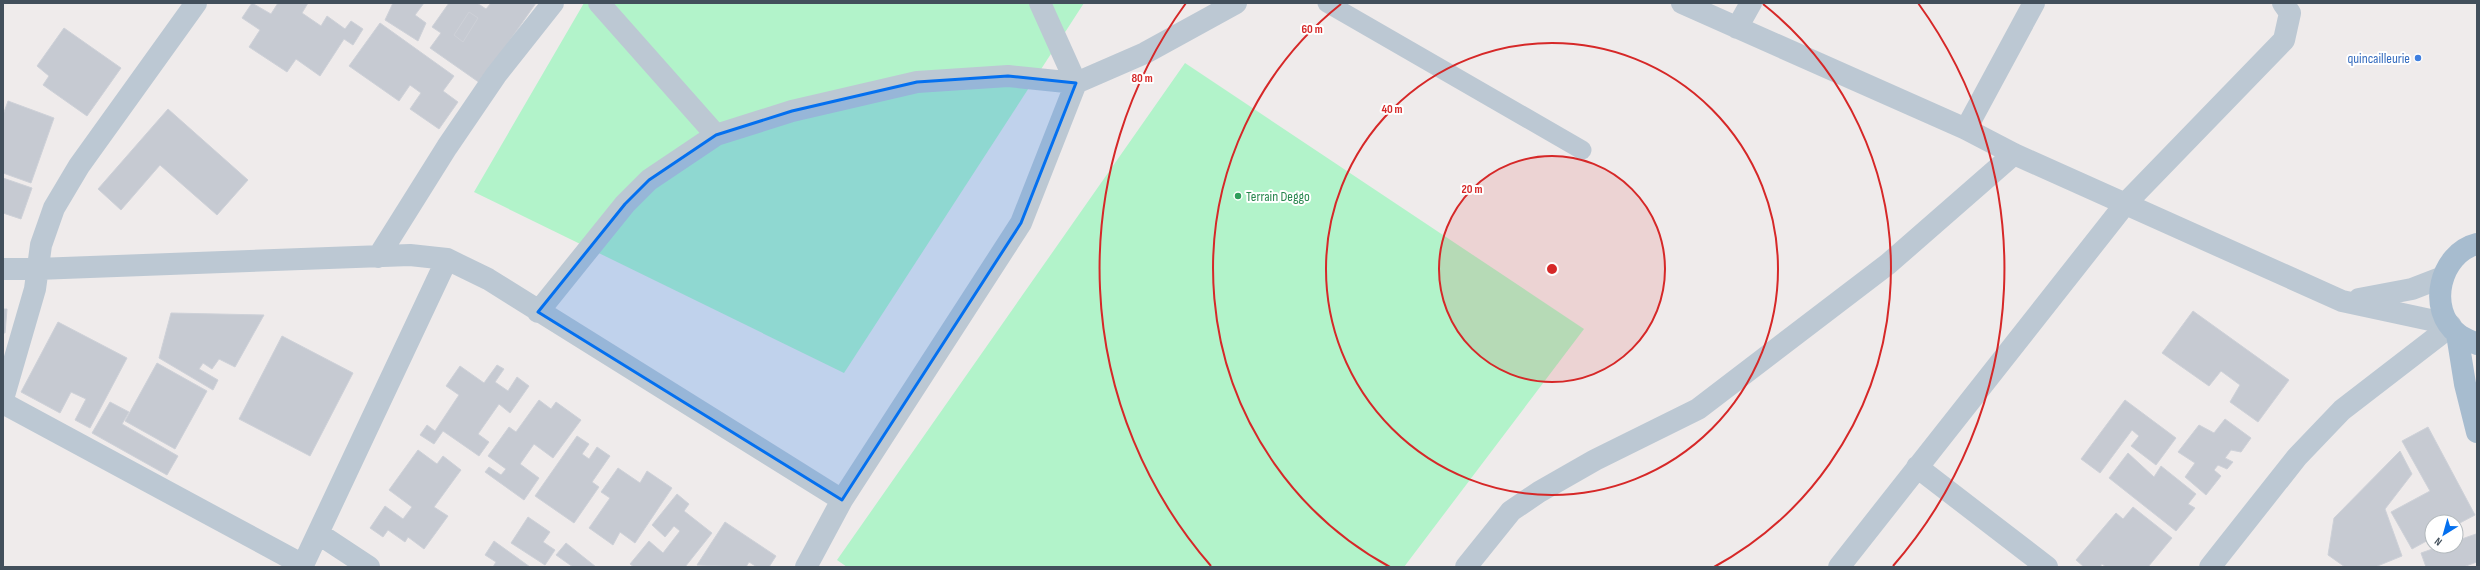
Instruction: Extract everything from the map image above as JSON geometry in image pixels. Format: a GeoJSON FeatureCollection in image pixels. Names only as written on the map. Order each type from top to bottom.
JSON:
{"type":"FeatureCollection","features":[{"type":"Feature","properties":{"kind":"main road"},"geometry":{"type":"LineString","coordinates":[[2477,227],[2468,248],[2449,263],[2443,277],[2440,293],[2442,309],[2453,328],[2477,432]]}},
{"type":"Feature","properties":{"kind":"main road"},"geometry":{"type":"LineString","coordinates":[[2453,328],[2477,344]]}},
{"type":"Feature","properties":{"kind":"street"},"geometry":{"type":"LineString","coordinates":[[3,399],[35,289],[41,245],[54,208],[79,166],[196,3]]}},
{"type":"Feature","properties":{"kind":"street"},"geometry":{"type":"LineString","coordinates":[[378,257],[447,147],[496,75],[553,3]]}},
{"type":"Feature","properties":{"kind":"street"},"geometry":{"type":"LineString","coordinates":[[599,3],[716,135]]}},
{"type":"Feature","properties":{"kind":"street"},"geometry":{"type":"LineString","coordinates":[[813,565],[842,500],[1021,223],[1076,83],[1040,3]]}},
{"type":"Feature","properties":{"kind":"street"},"geometry":{"type":"LineString","coordinates":[[538,312],[625,204],[649,180],[716,135],[792,111],[917,82],[1008,76],[1076,83],[1145,53],[1236,3]]}},
{"type":"Feature","properties":{"kind":"street"},"geometry":{"type":"LineString","coordinates":[[1682,3],[1966,129],[2014,154],[2342,301],[2453,328]]}},
{"type":"Feature","properties":{"kind":"street"},"geometry":{"type":"LineString","coordinates":[[1737,28],[1751,3]]}},
{"type":"Feature","properties":{"kind":"street"},"geometry":{"type":"LineString","coordinates":[[1966,129],[2034,3]]}},
{"type":"Feature","properties":{"kind":"street"},"geometry":{"type":"LineString","coordinates":[[1839,567],[2126,204],[2284,40],[2290,13],[2282,3]]}},
{"type":"Feature","properties":{"kind":"street"},"geometry":{"type":"LineString","coordinates":[[1466,567],[1510,512],[1539,492],[1596,460],[1698,409],[1888,264],[2014,154]]}},
{"type":"Feature","properties":{"kind":"street"},"geometry":{"type":"LineString","coordinates":[[3,269],[38,269],[410,255],[446,259],[488,279],[538,312],[842,500]]}},
{"type":"Feature","properties":{"kind":"street"},"geometry":{"type":"LineString","coordinates":[[3,403],[303,566],[446,259]]}},
{"type":"Feature","properties":{"kind":"street"},"geometry":{"type":"LineString","coordinates":[[2342,301],[2390,295],[2412,289],[2443,277]]}},
{"type":"Feature","properties":{"kind":"street"},"geometry":{"type":"LineString","coordinates":[[2210,567],[2297,457],[2342,410],[2453,328]]}},
{"type":"Feature","properties":{"kind":"street"},"geometry":{"type":"LineString","coordinates":[[1917,467],[2047,567]]}},
{"type":"Feature","properties":{"kind":"street"},"geometry":{"type":"LineString","coordinates":[[319,534],[369,567]]}},
{"type":"Feature","properties":{"kind":"lane"},"geometry":{"type":"LineString","coordinates":[[1327,3],[1582,150]]}},
{"type":"Feature","properties":{"kind":"highlighted area"},"geometry":{"type":"Polygon","coordinates":[[[1008,76],[1076,83],[1021,223],[842,500],[538,312],[625,204],[649,180],[716,135],[792,111],[917,82],[1008,76]]]}},
{"type":"Feature","properties":{"kind":"green space"},"geometry":{"type":"Polygon","coordinates":[[[584,3],[1084,3],[844,373],[474,192],[584,3]]]}},
{"type":"Feature","properties":{"kind":"green space","name":"Terrain Deggo"},"geometry":{"type":"Polygon","coordinates":[[[1185,63],[1584,329],[1404,567],[847,567],[837,560],[1185,63]]]}},
{"type":"Feature","properties":{"kind":"building"},"geometry":{"type":"Polygon","coordinates":[[[252,3],[271,14],[278,3],[308,3],[302,13],[321,26],[327,16],[345,29],[351,21],[363,29],[353,45],[344,39],[320,76],[296,59],[287,72],[249,47],[260,30],[242,18],[252,3]]]}},
{"type":"Feature","properties":{"kind":"building"},"geometry":{"type":"Polygon","coordinates":[[[393,3],[424,3],[415,15],[426,23],[418,41],[385,20],[393,3]]]}},
{"type":"Feature","properties":{"kind":"building"},"geometry":{"type":"Polygon","coordinates":[[[449,3],[477,3],[486,9],[491,3],[536,3],[480,83],[430,48],[441,33],[432,27],[449,3]]]}},
{"type":"Feature","properties":{"kind":"building"},"geometry":{"type":"Polygon","coordinates":[[[469,12],[478,18],[463,42],[454,35],[469,12]]]}},
{"type":"Feature","properties":{"kind":"building"},"geometry":{"type":"Polygon","coordinates":[[[380,23],[454,76],[443,91],[458,102],[439,129],[410,109],[421,93],[410,85],[399,101],[349,66],[380,23]]]}},
{"type":"Feature","properties":{"kind":"building"},"geometry":{"type":"Polygon","coordinates":[[[64,28],[121,68],[87,116],[43,85],[49,76],[37,66],[64,28]]]}},
{"type":"Feature","properties":{"kind":"building"},"geometry":{"type":"Polygon","coordinates":[[[8,101],[54,118],[31,183],[3,173],[3,115],[8,101]]]}},
{"type":"Feature","properties":{"kind":"building"},"geometry":{"type":"Polygon","coordinates":[[[168,109],[248,180],[217,215],[160,165],[121,210],[98,189],[168,109]]]}},
{"type":"Feature","properties":{"kind":"building"},"geometry":{"type":"Polygon","coordinates":[[[3,178],[32,188],[21,219],[3,213],[3,178]]]}},
{"type":"Feature","properties":{"kind":"building"},"geometry":{"type":"Polygon","coordinates":[[[3,309],[7,309],[5,333],[3,333],[3,309]]]}},
{"type":"Feature","properties":{"kind":"building"},"geometry":{"type":"Polygon","coordinates":[[[2193,311],[2289,380],[2258,422],[2230,402],[2240,385],[2221,371],[2209,386],[2162,353],[2193,311]]]}},
{"type":"Feature","properties":{"kind":"building"},"geometry":{"type":"Polygon","coordinates":[[[171,313],[264,315],[235,367],[219,359],[212,369],[203,363],[199,369],[218,380],[213,390],[159,358],[171,313]]]}},
{"type":"Feature","properties":{"kind":"building"},"geometry":{"type":"Polygon","coordinates":[[[58,322],[127,358],[90,428],[75,420],[86,399],[71,392],[60,413],[21,392],[58,322]]]}},
{"type":"Feature","properties":{"kind":"building"},"geometry":{"type":"Polygon","coordinates":[[[282,336],[353,373],[310,456],[239,419],[282,336]]]}},
{"type":"Feature","properties":{"kind":"building"},"geometry":{"type":"Polygon","coordinates":[[[157,363],[207,391],[175,449],[125,421],[157,363]]]}},
{"type":"Feature","properties":{"kind":"building"},"geometry":{"type":"Polygon","coordinates":[[[497,365],[504,369],[495,382],[508,391],[517,377],[529,386],[510,413],[499,404],[478,434],[489,442],[479,456],[443,431],[434,444],[420,435],[427,425],[435,431],[459,395],[446,386],[460,366],[484,383],[497,365]]]}},
{"type":"Feature","properties":{"kind":"building"},"geometry":{"type":"Polygon","coordinates":[[[539,400],[551,409],[556,402],[581,420],[553,458],[534,444],[520,464],[539,478],[524,500],[485,472],[489,467],[501,475],[506,469],[488,456],[509,427],[516,432],[539,400]]]}},
{"type":"Feature","properties":{"kind":"building"},"geometry":{"type":"Polygon","coordinates":[[[2125,400],[2176,438],[2156,465],[2131,446],[2139,436],[2132,430],[2100,473],[2081,459],[2125,400]]]}},
{"type":"Feature","properties":{"kind":"building"},"geometry":{"type":"Polygon","coordinates":[[[110,402],[129,412],[122,424],[178,456],[167,475],[92,433],[110,402]]]}},
{"type":"Feature","properties":{"kind":"building"},"geometry":{"type":"Polygon","coordinates":[[[2225,419],[2251,438],[2241,452],[2231,450],[2225,458],[2233,462],[2227,469],[2218,465],[2214,470],[2221,476],[2206,495],[2185,477],[2195,463],[2178,452],[2199,425],[2214,433],[2225,419]]]}},
{"type":"Feature","properties":{"kind":"building"},"geometry":{"type":"Polygon","coordinates":[[[2428,427],[2475,515],[2464,521],[2464,514],[2424,514],[2424,542],[2412,549],[2391,512],[2430,491],[2402,441],[2428,427]]]}},
{"type":"Feature","properties":{"kind":"building"},"geometry":{"type":"Polygon","coordinates":[[[577,436],[589,444],[582,454],[589,459],[597,447],[610,456],[592,482],[599,487],[574,523],[535,496],[577,436]]]}},
{"type":"Feature","properties":{"kind":"building"},"geometry":{"type":"Polygon","coordinates":[[[418,450],[437,464],[443,456],[461,470],[434,507],[448,516],[424,549],[408,537],[405,542],[388,530],[383,537],[370,528],[385,506],[403,519],[412,507],[389,490],[418,450]]]}},
{"type":"Feature","properties":{"kind":"building"},"geometry":{"type":"Polygon","coordinates":[[[2400,451],[2412,474],[2385,509],[2402,556],[2375,567],[2345,567],[2328,555],[2334,518],[2400,451]]]}},
{"type":"Feature","properties":{"kind":"building"},"geometry":{"type":"Polygon","coordinates":[[[2128,453],[2154,477],[2161,466],[2196,494],[2188,504],[2195,508],[2176,531],[2109,478],[2128,453]]]}},
{"type":"Feature","properties":{"kind":"building"},"geometry":{"type":"Polygon","coordinates":[[[618,468],[640,483],[647,471],[672,488],[635,543],[620,532],[613,545],[589,528],[610,498],[601,492],[618,468]]]}},
{"type":"Feature","properties":{"kind":"building"},"geometry":{"type":"Polygon","coordinates":[[[677,494],[689,504],[684,511],[712,533],[685,567],[634,567],[630,564],[649,541],[663,553],[680,531],[674,526],[665,537],[652,525],[677,494]]]}},
{"type":"Feature","properties":{"kind":"building"},"geometry":{"type":"Polygon","coordinates":[[[2133,507],[2172,538],[2148,567],[2106,567],[2102,564],[2100,567],[2084,567],[2076,560],[2116,513],[2123,519],[2133,507]]]}},
{"type":"Feature","properties":{"kind":"building"},"geometry":{"type":"Polygon","coordinates":[[[528,517],[550,532],[543,542],[555,550],[545,565],[511,543],[528,517]]]}},
{"type":"Feature","properties":{"kind":"building"},"geometry":{"type":"Polygon","coordinates":[[[725,522],[776,556],[769,567],[757,567],[749,562],[746,567],[697,565],[725,522]]]}},
{"type":"Feature","properties":{"kind":"building"},"geometry":{"type":"Polygon","coordinates":[[[2476,534],[2477,562],[2463,567],[2426,567],[2421,553],[2464,554],[2464,538],[2476,534]]]}},
{"type":"Feature","properties":{"kind":"building"},"geometry":{"type":"Polygon","coordinates":[[[494,541],[530,567],[493,567],[496,562],[485,555],[494,541]]]}},
{"type":"Feature","properties":{"kind":"building"},"geometry":{"type":"Polygon","coordinates":[[[566,543],[596,567],[573,567],[556,555],[566,543]]]}},
{"type":"Feature","properties":{"kind":"place","name":"quincailleurie"},"geometry":{"type":"Point","coordinates":[2418,58]}},
{"type":"Feature","properties":{"kind":"place","name":"Terrain Deggo"},"geometry":{"type":"Point","coordinates":[1238,196]}}]}
